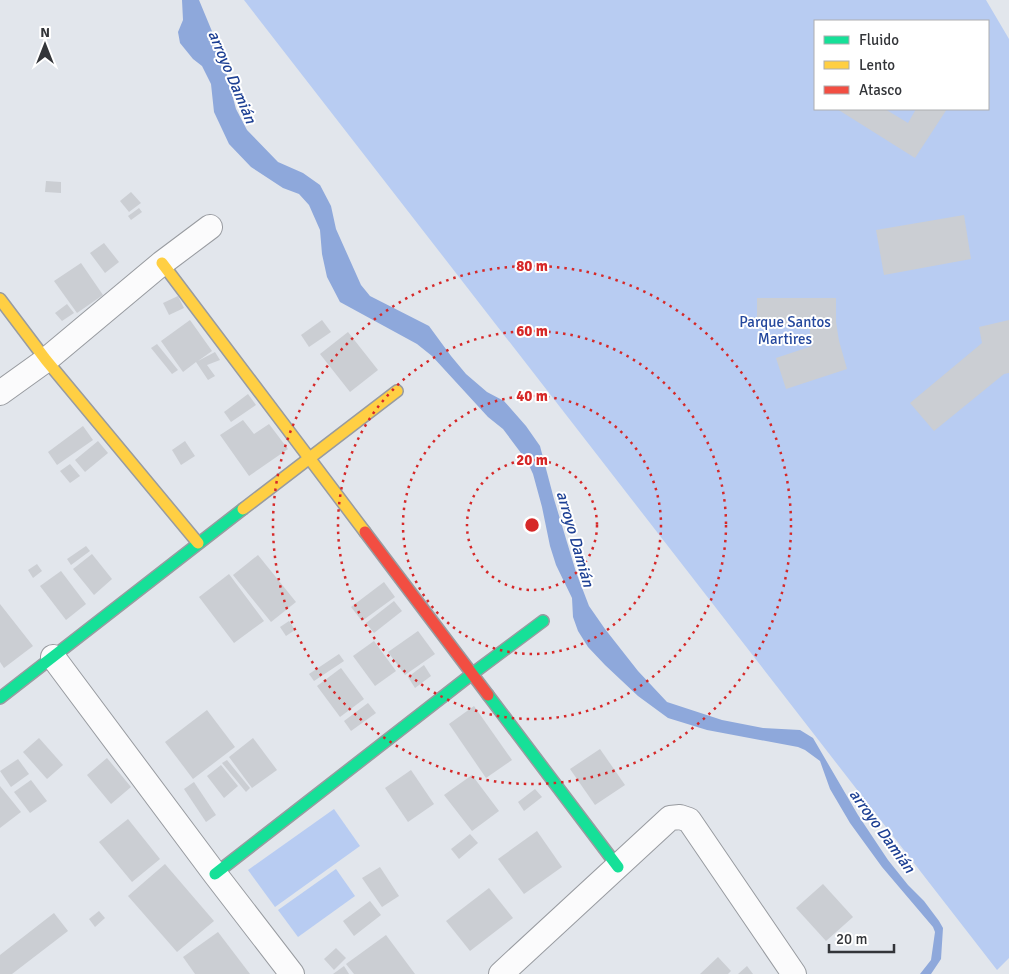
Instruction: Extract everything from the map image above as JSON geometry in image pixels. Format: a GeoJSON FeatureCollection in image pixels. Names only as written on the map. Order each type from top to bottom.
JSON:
{"type":"FeatureCollection","features":[{"type":"Feature","properties":{"kind":"street"},"geometry":{"type":"LineString","coordinates":[[0,392],[46,360],[162,263],[210,227]]}},
{"type":"Feature","properties":{"kind":"street"},"geometry":{"type":"LineString","coordinates":[[162,263],[618,868]]}},
{"type":"Feature","properties":{"kind":"street"},"geometry":{"type":"LineString","coordinates":[[0,299],[46,360],[198,543]]}},
{"type":"Feature","properties":{"kind":"street"},"geometry":{"type":"LineString","coordinates":[[0,698],[397,391]]}},
{"type":"Feature","properties":{"kind":"street"},"geometry":{"type":"LineString","coordinates":[[215,874],[543,621]]}},
{"type":"Feature","properties":{"kind":"street"},"geometry":{"type":"LineString","coordinates":[[54,657],[215,874],[292,974]]}},
{"type":"Feature","properties":{"kind":"street"},"geometry":{"type":"LineString","coordinates":[[501,974],[670,818],[680,817],[689,820],[794,974]]}},
{"type":"Feature","properties":{"kind":"green space","name":"Parque Santos Martires"},"geometry":{"type":"Polygon","coordinates":[[[244,0],[986,0],[1009,39],[1009,958],[997,970],[244,0]]]}},
{"type":"Feature","properties":{"kind":"green space"},"geometry":{"type":"Polygon","coordinates":[[[334,809],[360,846],[275,907],[248,870],[334,809]]]}},
{"type":"Feature","properties":{"kind":"green space"},"geometry":{"type":"Polygon","coordinates":[[[336,869],[355,896],[298,937],[278,910],[336,869]]]}},
{"type":"Feature","properties":{"kind":"shaded area"},"geometry":{"type":"Polygon","coordinates":[[[182,0],[199,0],[221,53],[236,109],[247,130],[278,162],[303,173],[320,185],[331,206],[336,229],[361,285],[370,296],[429,326],[466,374],[487,392],[504,401],[526,426],[540,446],[576,572],[589,606],[638,671],[667,702],[722,720],[763,728],[800,730],[813,738],[858,815],[888,860],[924,901],[943,928],[941,959],[931,974],[920,974],[931,960],[935,932],[933,927],[882,867],[850,823],[830,789],[820,761],[798,747],[707,730],[668,718],[638,696],[588,647],[578,631],[573,617],[572,598],[556,565],[533,474],[527,461],[503,429],[488,417],[432,356],[417,344],[340,302],[327,277],[322,254],[320,230],[309,205],[299,194],[283,188],[251,167],[229,144],[214,112],[211,84],[202,66],[193,59],[180,43],[178,32],[183,20],[182,0]]]}},
{"type":"Feature","properties":{"kind":"building"},"geometry":{"type":"Polygon","coordinates":[[[839,110],[887,110],[908,123],[915,110],[946,110],[915,158],[839,110]]]}},
{"type":"Feature","properties":{"kind":"building"},"geometry":{"type":"Polygon","coordinates":[[[46,181],[61,182],[61,193],[45,192],[46,181]]]}},
{"type":"Feature","properties":{"kind":"building"},"geometry":{"type":"Polygon","coordinates":[[[131,192],[141,203],[129,212],[120,201],[131,192]]]}},
{"type":"Feature","properties":{"kind":"building"},"geometry":{"type":"Polygon","coordinates":[[[139,208],[142,212],[131,220],[128,216],[139,208]]]}},
{"type":"Feature","properties":{"kind":"building"},"geometry":{"type":"Polygon","coordinates":[[[964,215],[971,259],[884,275],[876,230],[964,215]]]}},
{"type":"Feature","properties":{"kind":"building"},"geometry":{"type":"Polygon","coordinates":[[[104,243],[119,262],[105,273],[90,253],[104,243]]]}},
{"type":"Feature","properties":{"kind":"building"},"geometry":{"type":"Polygon","coordinates":[[[81,263],[103,295],[77,313],[54,281],[81,263]]]}},
{"type":"Feature","properties":{"kind":"building"},"geometry":{"type":"Polygon","coordinates":[[[178,296],[184,308],[169,315],[163,303],[178,296]]]}},
{"type":"Feature","properties":{"kind":"building"},"geometry":{"type":"Polygon","coordinates":[[[757,298],[836,298],[836,322],[847,369],[786,389],[776,358],[812,346],[809,325],[757,325],[757,298]]]}},
{"type":"Feature","properties":{"kind":"building"},"geometry":{"type":"Polygon","coordinates":[[[67,304],[74,313],[62,321],[55,313],[67,304]]]}},
{"type":"Feature","properties":{"kind":"building"},"geometry":{"type":"Polygon","coordinates":[[[190,320],[212,351],[198,361],[215,352],[220,360],[207,365],[215,376],[208,380],[196,362],[183,372],[161,341],[190,320]]]}},
{"type":"Feature","properties":{"kind":"building"},"geometry":{"type":"Polygon","coordinates":[[[322,320],[331,332],[309,347],[301,335],[322,320]]]}},
{"type":"Feature","properties":{"kind":"building"},"geometry":{"type":"Polygon","coordinates":[[[1009,320],[1009,373],[1004,374],[934,431],[910,403],[982,343],[979,327],[1009,320]]]}},
{"type":"Feature","properties":{"kind":"building"},"geometry":{"type":"Polygon","coordinates":[[[348,332],[378,370],[350,392],[320,354],[348,332]]]}},
{"type":"Feature","properties":{"kind":"building"},"geometry":{"type":"Polygon","coordinates":[[[157,344],[178,370],[172,374],[151,348],[157,344]]]}},
{"type":"Feature","properties":{"kind":"building"},"geometry":{"type":"Polygon","coordinates":[[[248,394],[256,405],[231,422],[224,412],[248,394]]]}},
{"type":"Feature","properties":{"kind":"building"},"geometry":{"type":"Polygon","coordinates":[[[243,420],[254,434],[269,424],[288,449],[249,476],[220,435],[243,420]]]}},
{"type":"Feature","properties":{"kind":"building"},"geometry":{"type":"Polygon","coordinates":[[[83,426],[93,440],[57,465],[48,452],[83,426]]]}},
{"type":"Feature","properties":{"kind":"building"},"geometry":{"type":"Polygon","coordinates":[[[98,441],[108,453],[85,472],[75,460],[98,441]]]}},
{"type":"Feature","properties":{"kind":"building"},"geometry":{"type":"Polygon","coordinates":[[[185,441],[195,456],[181,465],[172,450],[185,441]]]}},
{"type":"Feature","properties":{"kind":"building"},"geometry":{"type":"Polygon","coordinates":[[[70,464],[80,476],[70,483],[60,471],[70,464]]]}},
{"type":"Feature","properties":{"kind":"building"},"geometry":{"type":"Polygon","coordinates":[[[86,546],[90,551],[71,565],[67,559],[86,546]]]}},
{"type":"Feature","properties":{"kind":"building"},"geometry":{"type":"Polygon","coordinates":[[[92,554],[112,579],[94,595],[73,569],[92,554]]]}},
{"type":"Feature","properties":{"kind":"building"},"geometry":{"type":"Polygon","coordinates":[[[258,555],[296,602],[271,622],[233,575],[258,555]]]}},
{"type":"Feature","properties":{"kind":"building"},"geometry":{"type":"Polygon","coordinates":[[[37,564],[42,571],[33,578],[28,570],[37,564]]]}},
{"type":"Feature","properties":{"kind":"building"},"geometry":{"type":"Polygon","coordinates":[[[61,571],[86,604],[66,620],[40,586],[61,571]]]}},
{"type":"Feature","properties":{"kind":"building"},"geometry":{"type":"Polygon","coordinates":[[[229,574],[264,621],[234,643],[199,597],[229,574]]]}},
{"type":"Feature","properties":{"kind":"building"},"geometry":{"type":"Polygon","coordinates":[[[384,582],[395,597],[362,621],[351,607],[384,582]]]}},
{"type":"Feature","properties":{"kind":"building"},"geometry":{"type":"Polygon","coordinates":[[[394,601],[402,611],[374,633],[366,623],[394,601]]]}},
{"type":"Feature","properties":{"kind":"building"},"geometry":{"type":"Polygon","coordinates":[[[0,604],[33,646],[4,668],[0,662],[0,604]]]}},
{"type":"Feature","properties":{"kind":"building"},"geometry":{"type":"Polygon","coordinates":[[[289,621],[295,630],[286,636],[280,627],[289,621]]]}},
{"type":"Feature","properties":{"kind":"building"},"geometry":{"type":"Polygon","coordinates":[[[418,631],[435,654],[405,675],[388,652],[418,631]]]}},
{"type":"Feature","properties":{"kind":"building"},"geometry":{"type":"Polygon","coordinates":[[[374,641],[396,671],[375,686],[353,656],[374,641]]]}},
{"type":"Feature","properties":{"kind":"building"},"geometry":{"type":"Polygon","coordinates":[[[339,654],[344,661],[314,681],[309,674],[339,654]]]}},
{"type":"Feature","properties":{"kind":"building"},"geometry":{"type":"Polygon","coordinates":[[[424,665],[431,676],[415,688],[408,677],[424,665]]]}},
{"type":"Feature","properties":{"kind":"building"},"geometry":{"type":"Polygon","coordinates":[[[341,668],[364,699],[340,717],[317,686],[341,668]]]}},
{"type":"Feature","properties":{"kind":"building"},"geometry":{"type":"Polygon","coordinates":[[[368,703],[376,713],[351,731],[344,721],[368,703]]]}},
{"type":"Feature","properties":{"kind":"building"},"geometry":{"type":"Polygon","coordinates":[[[474,706],[512,760],[486,778],[449,724],[474,706]]]}},
{"type":"Feature","properties":{"kind":"building"},"geometry":{"type":"Polygon","coordinates":[[[207,710],[235,747],[193,779],[165,742],[207,710]]]}},
{"type":"Feature","properties":{"kind":"building"},"geometry":{"type":"Polygon","coordinates":[[[39,738],[63,765],[47,779],[23,752],[39,738]]]}},
{"type":"Feature","properties":{"kind":"building"},"geometry":{"type":"Polygon","coordinates":[[[253,738],[277,770],[252,788],[229,757],[253,738]]]}},
{"type":"Feature","properties":{"kind":"building"},"geometry":{"type":"Polygon","coordinates":[[[600,749],[625,785],[595,805],[570,769],[600,749]]]}},
{"type":"Feature","properties":{"kind":"building"},"geometry":{"type":"Polygon","coordinates":[[[107,758],[131,787],[111,804],[87,775],[107,758]]]}},
{"type":"Feature","properties":{"kind":"building"},"geometry":{"type":"Polygon","coordinates":[[[18,759],[29,774],[11,787],[0,771],[18,759]]]}},
{"type":"Feature","properties":{"kind":"building"},"geometry":{"type":"Polygon","coordinates":[[[227,760],[250,788],[246,792],[222,763],[227,760]]]}},
{"type":"Feature","properties":{"kind":"building"},"geometry":{"type":"Polygon","coordinates":[[[221,765],[238,786],[224,798],[207,776],[221,765]]]}},
{"type":"Feature","properties":{"kind":"building"},"geometry":{"type":"Polygon","coordinates":[[[411,770],[434,804],[408,822],[385,788],[411,770]]]}},
{"type":"Feature","properties":{"kind":"building"},"geometry":{"type":"Polygon","coordinates":[[[472,775],[499,811],[472,831],[444,795],[472,775]]]}},
{"type":"Feature","properties":{"kind":"building"},"geometry":{"type":"Polygon","coordinates":[[[31,780],[47,801],[30,813],[14,792],[31,780]]]}},
{"type":"Feature","properties":{"kind":"building"},"geometry":{"type":"Polygon","coordinates":[[[194,782],[216,815],[206,822],[184,789],[194,782]]]}},
{"type":"Feature","properties":{"kind":"building"},"geometry":{"type":"Polygon","coordinates":[[[0,786],[21,812],[0,828],[0,786]]]}},
{"type":"Feature","properties":{"kind":"building"},"geometry":{"type":"Polygon","coordinates":[[[535,789],[542,797],[524,811],[518,802],[535,789]]]}},
{"type":"Feature","properties":{"kind":"building"},"geometry":{"type":"Polygon","coordinates":[[[128,819],[160,859],[132,882],[99,842],[128,819]]]}},
{"type":"Feature","properties":{"kind":"building"},"geometry":{"type":"Polygon","coordinates":[[[537,831],[562,867],[524,894],[498,859],[537,831]]]}},
{"type":"Feature","properties":{"kind":"building"},"geometry":{"type":"Polygon","coordinates":[[[470,834],[478,843],[459,859],[451,849],[470,834]]]}},
{"type":"Feature","properties":{"kind":"building"},"geometry":{"type":"Polygon","coordinates":[[[165,864],[214,921],[177,952],[128,896],[165,864]]]}},
{"type":"Feature","properties":{"kind":"building"},"geometry":{"type":"Polygon","coordinates":[[[380,867],[399,896],[382,907],[362,878],[380,867]]]}},
{"type":"Feature","properties":{"kind":"building"},"geometry":{"type":"Polygon","coordinates":[[[823,884],[853,917],[826,941],[796,908],[823,884]]]}},
{"type":"Feature","properties":{"kind":"building"},"geometry":{"type":"Polygon","coordinates":[[[489,888],[513,918],[470,951],[446,921],[489,888]]]}},
{"type":"Feature","properties":{"kind":"building"},"geometry":{"type":"Polygon","coordinates":[[[370,901],[381,915],[354,936],[343,921],[370,901]]]}},
{"type":"Feature","properties":{"kind":"building"},"geometry":{"type":"Polygon","coordinates":[[[99,911],[105,918],[95,927],[89,919],[99,911]]]}},
{"type":"Feature","properties":{"kind":"building"},"geometry":{"type":"Polygon","coordinates":[[[54,913],[68,931],[12,974],[0,974],[0,955],[54,913]]]}},
{"type":"Feature","properties":{"kind":"building"},"geometry":{"type":"Polygon","coordinates":[[[218,932],[250,974],[195,974],[183,957],[218,932]]]}},
{"type":"Feature","properties":{"kind":"building"},"geometry":{"type":"Polygon","coordinates":[[[386,935],[415,974],[354,974],[346,964],[386,935]]]}},
{"type":"Feature","properties":{"kind":"building"},"geometry":{"type":"Polygon","coordinates":[[[336,948],[346,958],[334,970],[324,959],[336,948]]]}},
{"type":"Feature","properties":{"kind":"building"},"geometry":{"type":"Polygon","coordinates":[[[718,957],[731,971],[728,974],[700,974],[718,957]]]}},
{"type":"Feature","properties":{"kind":"building"},"geometry":{"type":"Polygon","coordinates":[[[344,966],[349,974],[333,974],[344,966]]]}},
{"type":"Feature","properties":{"kind":"building"},"geometry":{"type":"Polygon","coordinates":[[[747,966],[753,974],[738,974],[747,966]]]}},
{"type":"Feature","properties":{"kind":"traffic: fast"},"geometry":{"type":"LineString","coordinates":[[0,698],[243,509]]}},
{"type":"Feature","properties":{"kind":"traffic: fast"},"geometry":{"type":"LineString","coordinates":[[215,874],[543,621]]}},
{"type":"Feature","properties":{"kind":"traffic: fast"},"geometry":{"type":"LineString","coordinates":[[488,695],[618,867]]}},
{"type":"Feature","properties":{"kind":"traffic: slow"},"geometry":{"type":"LineString","coordinates":[[162,263],[365,532]]}},
{"type":"Feature","properties":{"kind":"traffic: slow"},"geometry":{"type":"LineString","coordinates":[[0,299],[46,360],[198,543]]}},
{"type":"Feature","properties":{"kind":"traffic: slow"},"geometry":{"type":"LineString","coordinates":[[243,509],[397,391]]}},
{"type":"Feature","properties":{"kind":"traffic: jam"},"geometry":{"type":"LineString","coordinates":[[365,532],[488,695]]}},
{"type":"Feature","properties":{"kind":"water label","name":"arroyo Damián"},"geometry":{"type":"Point","coordinates":[232,77]}},
{"type":"Feature","properties":{"kind":"water label","name":"arroyo Damián"},"geometry":{"type":"Point","coordinates":[575,539]}},
{"type":"Feature","properties":{"kind":"water label","name":"arroyo Damián"},"geometry":{"type":"Point","coordinates":[882,831]}}]}
